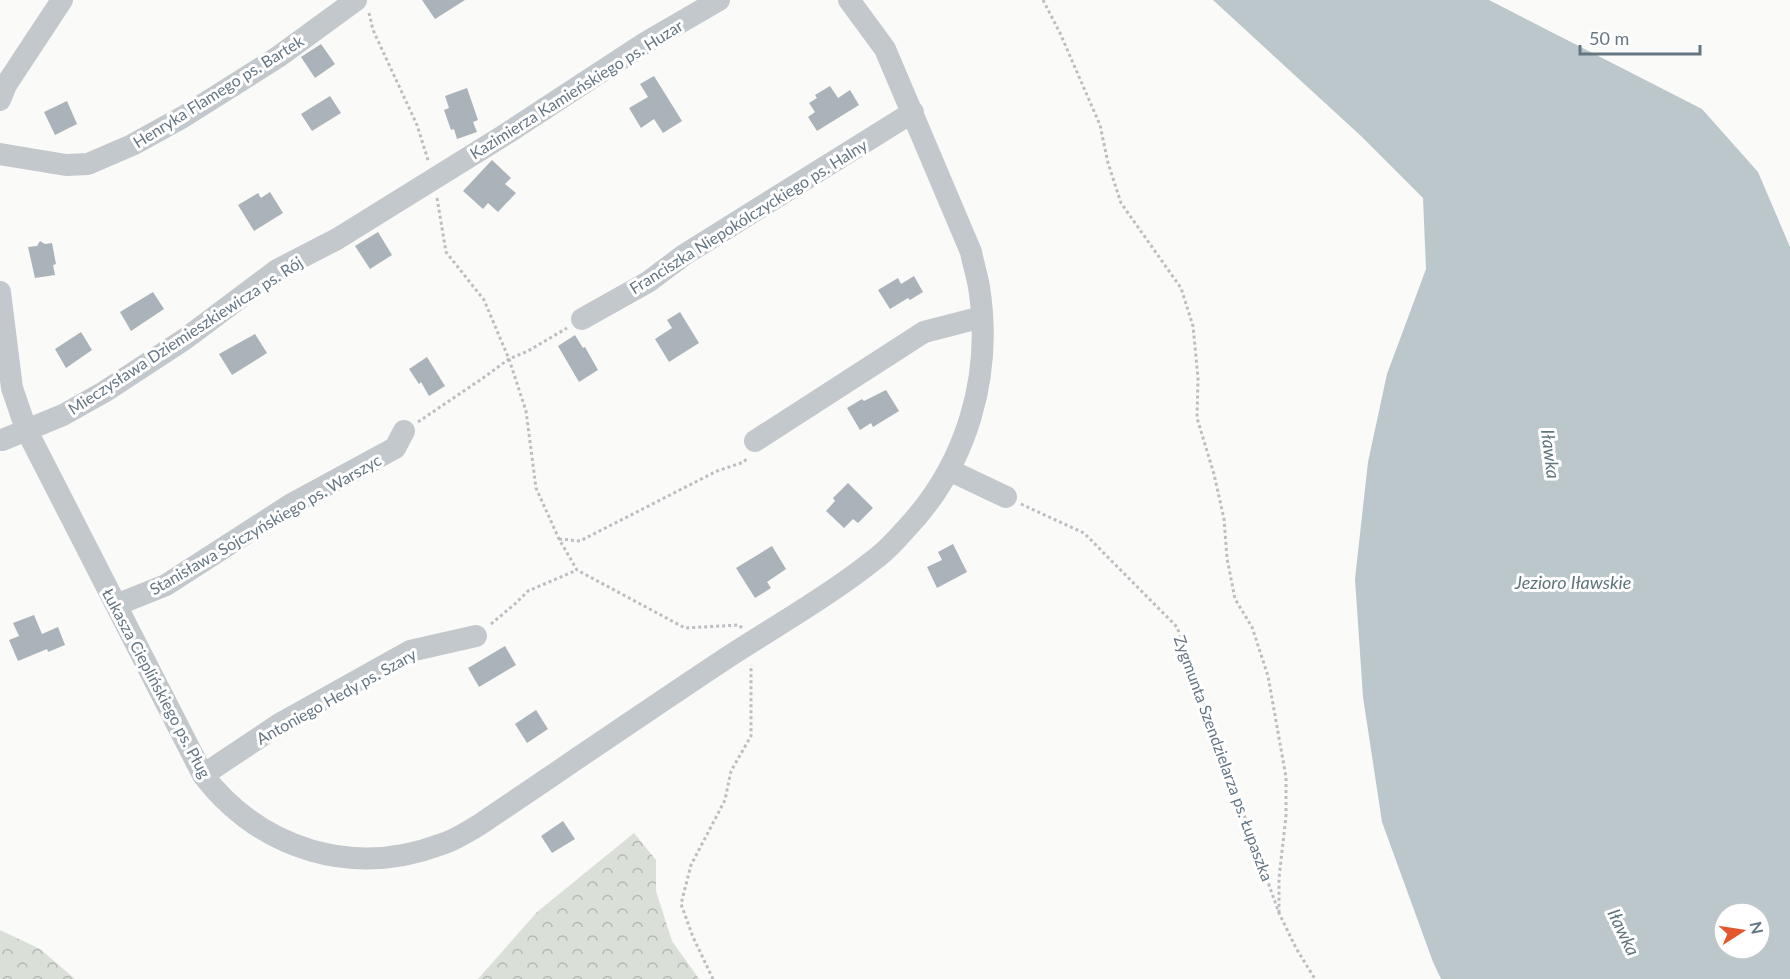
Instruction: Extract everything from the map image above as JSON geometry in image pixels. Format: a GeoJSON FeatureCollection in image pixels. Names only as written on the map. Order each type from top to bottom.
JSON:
{"type":"FeatureCollection","features":[{"type":"Feature","properties":{"kind":"street"},"geometry":{"type":"LineString","coordinates":[[0,100],[6,86],[62,0]]}},
{"type":"Feature","properties":{"kind":"street","name":"Kazimierza Kamieńskiego ps. Huzar"},"geometry":{"type":"LineString","coordinates":[[434,179],[645,43],[719,0]]}},
{"type":"Feature","properties":{"kind":"street","name":"Łukasza Cieplińskiego ps. Pług"},"geometry":{"type":"LineString","coordinates":[[0,292],[12,388],[26,429],[203,775],[213,788],[236,811],[265,832],[291,844],[341,858],[382,859],[416,853],[444,844],[479,825],[729,656],[837,587],[881,555],[923,511],[949,471],[962,445],[974,407],[982,364],[982,317],[979,286],[970,252],[885,49],[849,0]]}},
{"type":"Feature","properties":{"kind":"street","name":"Henryka Flamego ps. Bartek"},"geometry":{"type":"LineString","coordinates":[[0,154],[66,165],[88,164],[132,145],[183,117],[362,5]]}},
{"type":"Feature","properties":{"kind":"street","name":"Franciszka Niepokólczyckiego ps. Halny"},"geometry":{"type":"LineString","coordinates":[[582,319],[648,282],[684,255],[913,112]]}},
{"type":"Feature","properties":{"kind":"street","name":"Mieczysława Dziemieszkiewicza ps. Rój"},"geometry":{"type":"LineString","coordinates":[[2,440],[63,416],[104,392],[185,339],[277,270],[337,239],[434,179]]}},
{"type":"Feature","properties":{"kind":"street"},"geometry":{"type":"LineString","coordinates":[[755,441],[924,332],[982,317]]}},
{"type":"Feature","properties":{"kind":"street","name":"Stanisława Sojczyńskiego ps. Warszyc"},"geometry":{"type":"LineString","coordinates":[[116,605],[166,585],[290,505],[395,448],[404,431]]}},
{"type":"Feature","properties":{"kind":"street"},"geometry":{"type":"LineString","coordinates":[[949,471],[1006,497]]}},
{"type":"Feature","properties":{"kind":"street","name":"Antoniego Hedy ps. Szary"},"geometry":{"type":"LineString","coordinates":[[203,775],[281,723],[410,651],[476,636]]}},
{"type":"Feature","properties":{"kind":"path"},"geometry":{"type":"LineString","coordinates":[[1043,0],[1100,124],[1108,163],[1121,203],[1181,288],[1193,326],[1198,378],[1197,418],[1214,474],[1224,519],[1227,558],[1235,599],[1252,627],[1268,676],[1286,777],[1287,816],[1279,878],[1279,913]]}},
{"type":"Feature","properties":{"kind":"path"},"geometry":{"type":"LineString","coordinates":[[362,5],[417,125],[434,179],[446,252],[484,300],[509,359],[526,411],[536,488],[559,539],[577,570],[685,628],[739,625],[752,642],[751,736],[731,771],[725,800],[691,865],[681,904],[693,937],[713,979]]}},
{"type":"Feature","properties":{"kind":"path"},"geometry":{"type":"LineString","coordinates":[[404,431],[509,359],[528,351],[582,319]]}},
{"type":"Feature","properties":{"kind":"path"},"geometry":{"type":"LineString","coordinates":[[559,539],[580,541],[717,471],[744,462],[755,441]]}},
{"type":"Feature","properties":{"kind":"path","name":"Zygmunta Szendzielarza ps. Łupaszka"},"geometry":{"type":"LineString","coordinates":[[1006,497],[1083,533],[1177,627],[1279,913],[1296,948],[1315,979]]}},
{"type":"Feature","properties":{"kind":"path"},"geometry":{"type":"LineString","coordinates":[[476,636],[528,591],[577,570]]}},
{"type":"Feature","properties":{"kind":"green space"},"geometry":{"type":"Polygon","coordinates":[[[634,833],[656,860],[656,891],[672,941],[699,979],[478,979],[537,912],[634,833]]]}},
{"type":"Feature","properties":{"kind":"green space"},"geometry":{"type":"Polygon","coordinates":[[[0,930],[40,949],[75,979],[0,979],[0,930]]]}},
{"type":"Feature","properties":{"kind":"water","name":"Jezioro Iławskie"},"geometry":{"type":"Polygon","coordinates":[[[1213,0],[1489,0],[1702,109],[1758,172],[1790,247],[1790,979],[1441,979],[1433,962],[1382,822],[1363,697],[1355,579],[1368,462],[1387,374],[1426,269],[1423,198],[1361,136],[1213,0]]]}},
{"type":"Feature","properties":{"kind":"building"},"geometry":{"type":"Polygon","coordinates":[[[422,0],[465,0],[435,19],[422,0]]]}},
{"type":"Feature","properties":{"kind":"building"},"geometry":{"type":"Polygon","coordinates":[[[321,44],[335,64],[315,78],[301,57],[321,44]]]}},
{"type":"Feature","properties":{"kind":"building"},"geometry":{"type":"Polygon","coordinates":[[[654,76],[682,121],[663,133],[654,119],[641,128],[629,108],[648,97],[640,84],[654,76]]]}},
{"type":"Feature","properties":{"kind":"building"},"geometry":{"type":"Polygon","coordinates":[[[830,86],[838,98],[850,90],[859,105],[817,131],[808,117],[815,112],[809,103],[817,98],[815,95],[830,86]]]}},
{"type":"Feature","properties":{"kind":"building"},"geometry":{"type":"Polygon","coordinates":[[[467,88],[478,120],[473,122],[477,132],[457,139],[444,110],[449,108],[445,96],[467,88]]]}},
{"type":"Feature","properties":{"kind":"building"},"geometry":{"type":"Polygon","coordinates":[[[330,96],[341,113],[312,131],[301,114],[330,96]]]}},
{"type":"Feature","properties":{"kind":"building"},"geometry":{"type":"Polygon","coordinates":[[[67,101],[77,124],[55,135],[44,112],[67,101]]]}},
{"type":"Feature","properties":{"kind":"building"},"geometry":{"type":"Polygon","coordinates":[[[492,160],[511,178],[505,184],[516,193],[498,212],[488,203],[483,209],[463,191],[492,160]]]}},
{"type":"Feature","properties":{"kind":"building"},"geometry":{"type":"Polygon","coordinates":[[[270,192],[283,213],[254,231],[238,205],[258,193],[261,198],[270,192]]]}},
{"type":"Feature","properties":{"kind":"building"},"geometry":{"type":"Polygon","coordinates":[[[378,232],[392,255],[370,269],[355,246],[378,232]]]}},
{"type":"Feature","properties":{"kind":"building"},"geometry":{"type":"Polygon","coordinates":[[[40,241],[45,244],[52,243],[56,264],[53,265],[55,275],[35,278],[28,247],[37,246],[40,241]]]}},
{"type":"Feature","properties":{"kind":"building"},"geometry":{"type":"Polygon","coordinates":[[[914,276],[923,292],[890,309],[878,290],[898,278],[901,284],[914,276]]]}},
{"type":"Feature","properties":{"kind":"building"},"geometry":{"type":"Polygon","coordinates":[[[153,292],[164,309],[131,331],[120,312],[153,292]]]}},
{"type":"Feature","properties":{"kind":"building"},"geometry":{"type":"Polygon","coordinates":[[[680,312],[699,343],[669,362],[655,339],[672,328],[667,320],[680,312]]]}},
{"type":"Feature","properties":{"kind":"building"},"geometry":{"type":"Polygon","coordinates":[[[81,332],[92,350],[66,368],[55,349],[81,332]]]}},
{"type":"Feature","properties":{"kind":"building"},"geometry":{"type":"Polygon","coordinates":[[[255,334],[267,353],[232,375],[219,354],[255,334]]]}},
{"type":"Feature","properties":{"kind":"building"},"geometry":{"type":"Polygon","coordinates":[[[575,335],[598,370],[579,382],[558,346],[575,335]]]}},
{"type":"Feature","properties":{"kind":"building"},"geometry":{"type":"Polygon","coordinates":[[[427,357],[445,386],[429,396],[421,382],[419,384],[409,369],[427,357]]]}},
{"type":"Feature","properties":{"kind":"building"},"geometry":{"type":"Polygon","coordinates":[[[886,390],[899,411],[873,427],[871,423],[860,430],[847,408],[862,399],[864,401],[886,390]]]}},
{"type":"Feature","properties":{"kind":"building"},"geometry":{"type":"Polygon","coordinates":[[[848,483],[873,508],[858,523],[853,519],[844,528],[826,511],[835,501],[833,498],[848,483]]]}},
{"type":"Feature","properties":{"kind":"building"},"geometry":{"type":"Polygon","coordinates":[[[953,544],[967,572],[937,588],[927,567],[942,560],[938,552],[953,544]]]}},
{"type":"Feature","properties":{"kind":"building"},"geometry":{"type":"Polygon","coordinates":[[[772,546],[786,569],[767,582],[771,588],[755,598],[736,568],[772,546]]]}},
{"type":"Feature","properties":{"kind":"building"},"geometry":{"type":"Polygon","coordinates":[[[34,615],[42,634],[58,627],[65,645],[48,652],[47,649],[18,661],[9,640],[19,636],[13,623],[34,615]]]}},
{"type":"Feature","properties":{"kind":"building"},"geometry":{"type":"Polygon","coordinates":[[[505,646],[516,665],[479,687],[468,668],[505,646]]]}},
{"type":"Feature","properties":{"kind":"building"},"geometry":{"type":"Polygon","coordinates":[[[536,710],[548,729],[527,743],[515,724],[536,710]]]}},
{"type":"Feature","properties":{"kind":"building"},"geometry":{"type":"Polygon","coordinates":[[[563,821],[575,839],[552,853],[541,836],[563,821]]]}},
{"type":"Feature","properties":{"kind":"water label","name":"Iławka"},"geometry":{"type":"Point","coordinates":[1551,454]}},
{"type":"Feature","properties":{"kind":"water label","name":"Iławka"},"geometry":{"type":"Point","coordinates":[1624,932]}}]}
